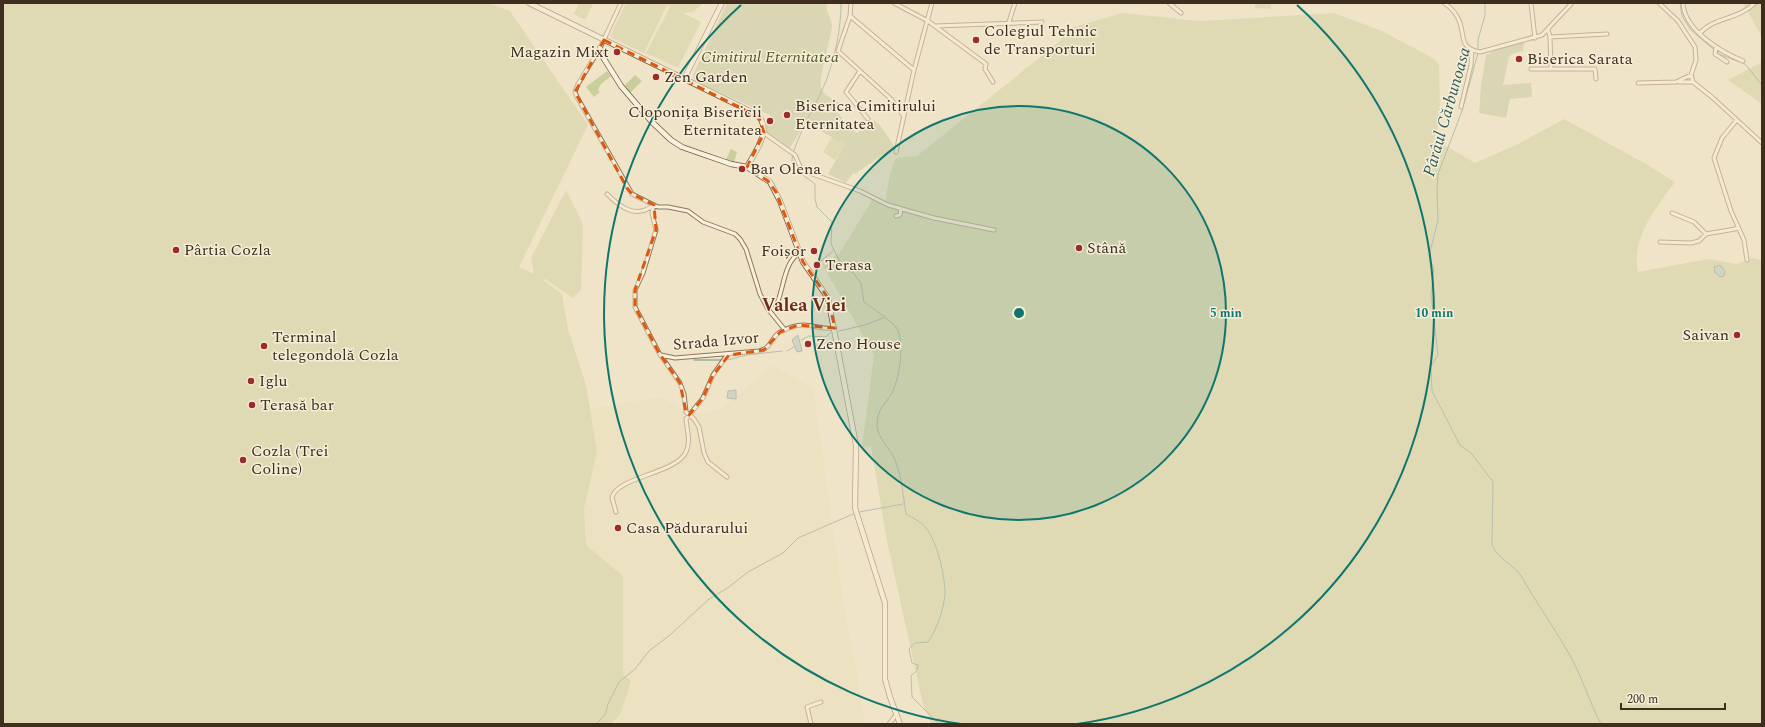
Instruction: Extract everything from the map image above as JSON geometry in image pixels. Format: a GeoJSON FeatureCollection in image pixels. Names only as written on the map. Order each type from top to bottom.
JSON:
{"type":"FeatureCollection","features":[{"type":"Feature","properties":{"kind":"street"},"geometry":{"type":"LineString","coordinates":[[529,3],[756,114],[762,123],[764,133],[748,167]]}},
{"type":"Feature","properties":{"kind":"street"},"geometry":{"type":"LineString","coordinates":[[621,3],[600,48],[578,84],[575,92],[627,188],[632,194],[658,207],[668,207],[688,211],[703,222],[735,234],[744,243],[760,294],[768,308],[785,330]]}},
{"type":"Feature","properties":{"kind":"street"},"geometry":{"type":"LineString","coordinates":[[684,79],[722,3]]}},
{"type":"Feature","properties":{"kind":"street"},"geometry":{"type":"LineString","coordinates":[[851,3],[850,16],[838,52],[891,99],[903,115]]}},
{"type":"Feature","properties":{"kind":"street"},"geometry":{"type":"LineString","coordinates":[[894,3],[928,21],[986,64],[986,69],[993,82]]}},
{"type":"Feature","properties":{"kind":"street"},"geometry":{"type":"LineString","coordinates":[[896,152],[903,115],[932,3]]}},
{"type":"Feature","properties":{"kind":"street"},"geometry":{"type":"LineString","coordinates":[[1009,22],[1015,3]]}},
{"type":"Feature","properties":{"kind":"street"},"geometry":{"type":"LineString","coordinates":[[1169,3],[1181,13]]}},
{"type":"Feature","properties":{"kind":"street"},"geometry":{"type":"LineString","coordinates":[[1444,3],[1456,14],[1461,24],[1463,41],[1476,51]]}},
{"type":"Feature","properties":{"kind":"street"},"geometry":{"type":"LineString","coordinates":[[1531,3],[1534,38]]}},
{"type":"Feature","properties":{"kind":"street"},"geometry":{"type":"LineString","coordinates":[[1476,51],[1542,35],[1572,3]]}},
{"type":"Feature","properties":{"kind":"street"},"geometry":{"type":"LineString","coordinates":[[1659,3],[1678,21],[1695,47],[1697,53],[1695,65],[1690,75],[1676,82]]}},
{"type":"Feature","properties":{"kind":"street"},"geometry":{"type":"LineString","coordinates":[[1683,3],[1686,17],[1716,50],[1743,61]]}},
{"type":"Feature","properties":{"kind":"street"},"geometry":{"type":"LineString","coordinates":[[1700,33],[1706,26],[1730,18],[1744,11],[1754,3]]}},
{"type":"Feature","properties":{"kind":"street"},"geometry":{"type":"LineString","coordinates":[[850,16],[872,32],[914,70]]}},
{"type":"Feature","properties":{"kind":"street"},"geometry":{"type":"LineString","coordinates":[[1678,21],[1686,17]]}},
{"type":"Feature","properties":{"kind":"street"},"geometry":{"type":"LineString","coordinates":[[935,26],[1009,22],[1042,22]]}},
{"type":"Feature","properties":{"kind":"street"},"geometry":{"type":"LineString","coordinates":[[1548,30],[1550,37],[1551,69]]}},
{"type":"Feature","properties":{"kind":"street"},"geometry":{"type":"LineString","coordinates":[[1550,37],[1607,34]]}},
{"type":"Feature","properties":{"kind":"street"},"geometry":{"type":"LineString","coordinates":[[600,48],[601,54],[621,86],[651,121],[671,140],[682,147],[713,158],[731,164],[748,167],[773,186],[803,262],[828,298],[835,328],[850,420],[856,445],[855,508],[885,603],[885,679],[900,724]]}},
{"type":"Feature","properties":{"kind":"street"},"geometry":{"type":"LineString","coordinates":[[1716,50],[1716,56],[1727,62]]}},
{"type":"Feature","properties":{"kind":"street"},"geometry":{"type":"LineString","coordinates":[[1461,107],[1476,51]]}},
{"type":"Feature","properties":{"kind":"street"},"geometry":{"type":"LineString","coordinates":[[1531,69],[1595,69],[1596,78]]}},
{"type":"Feature","properties":{"kind":"street"},"geometry":{"type":"LineString","coordinates":[[860,71],[846,92],[868,119]]}},
{"type":"Feature","properties":{"kind":"street"},"geometry":{"type":"LineString","coordinates":[[1690,75],[1693,82],[1714,98],[1736,121],[1762,143]]}},
{"type":"Feature","properties":{"kind":"street"},"geometry":{"type":"LineString","coordinates":[[1638,83],[1693,82]]}},
{"type":"Feature","properties":{"kind":"street"},"geometry":{"type":"LineString","coordinates":[[1736,121],[1722,138],[1715,152],[1714,158],[1728,203],[1744,240],[1747,260]]}},
{"type":"Feature","properties":{"kind":"street"},"geometry":{"type":"LineString","coordinates":[[764,133],[789,150],[794,155],[801,169],[804,171],[848,186],[888,205],[947,221],[994,230]]}},
{"type":"Feature","properties":{"kind":"street"},"geometry":{"type":"LineString","coordinates":[[607,194],[616,203],[630,211],[648,210],[654,205]]}},
{"type":"Feature","properties":{"kind":"street"},"geometry":{"type":"LineString","coordinates":[[654,205],[652,213],[656,230],[643,273],[635,290],[634,307],[661,355],[680,383],[684,394],[686,412],[699,427],[704,453],[708,462],[727,477]]}},
{"type":"Feature","properties":{"kind":"street"},"geometry":{"type":"LineString","coordinates":[[896,216],[900,215],[901,209]]}},
{"type":"Feature","properties":{"kind":"street"},"geometry":{"type":"LineString","coordinates":[[1672,213],[1694,222],[1706,234]]}},
{"type":"Feature","properties":{"kind":"street"},"geometry":{"type":"LineString","coordinates":[[1660,242],[1691,243],[1699,241],[1706,234],[1735,229],[1738,227]]}},
{"type":"Feature","properties":{"kind":"street"},"geometry":{"type":"LineString","coordinates":[[776,306],[780,298],[787,270],[794,256],[799,253]]}},
{"type":"Feature","properties":{"kind":"street","name":"Strada Izvor"},"geometry":{"type":"LineString","coordinates":[[661,355],[675,358],[727,355],[764,350],[769,347],[776,335],[785,330],[803,325],[829,329],[835,328]]}},
{"type":"Feature","properties":{"kind":"street"},"geometry":{"type":"LineString","coordinates":[[616,512],[612,495],[616,491],[633,480],[673,465],[685,455],[688,444],[686,419],[703,398],[714,375],[727,355]]}},
{"type":"Feature","properties":{"kind":"street"},"geometry":{"type":"LineString","coordinates":[[811,724],[807,707],[820,702]]}},
{"type":"Feature","properties":{"kind":"street"},"geometry":{"type":"LineString","coordinates":[[889,724],[896,715]]}},
{"type":"Feature","properties":{"kind":"highlighted area"},"geometry":{"type":"Polygon","coordinates":[[[604,40],[759,117],[764,133],[747,167],[768,181],[776,192],[803,262],[828,298],[835,328],[798,325],[780,332],[764,350],[729,355],[713,375],[703,398],[689,415],[686,412],[680,383],[659,353],[635,307],[635,290],[656,230],[654,205],[632,194],[627,188],[575,92],[604,40]]]}},
{"type":"Feature","properties":{"kind":"shaded area"},"geometry":{"type":"Polygon","coordinates":[[[772,365],[813,388],[843,600],[866,724],[611,724],[620,715],[623,674],[623,576],[586,545],[584,509],[597,452],[590,409],[661,397],[692,414],[721,410],[772,365]]]}},
{"type":"Feature","properties":{"kind":"green space"},"geometry":{"type":"Polygon","coordinates":[[[3,3],[489,3],[510,11],[588,125],[519,267],[534,274],[531,258],[566,190],[583,224],[581,290],[573,298],[545,279],[543,280],[562,294],[568,329],[586,385],[597,452],[584,509],[586,545],[623,576],[623,674],[631,681],[620,715],[611,724],[3,724],[3,3]]]}},
{"type":"Feature","properties":{"kind":"green space"},"geometry":{"type":"Polygon","coordinates":[[[579,3],[593,4],[585,20],[574,14],[579,3]]]}},
{"type":"Feature","properties":{"kind":"green space"},"geometry":{"type":"Polygon","coordinates":[[[626,3],[704,3],[693,12],[683,13],[701,22],[678,68],[646,53],[670,7],[672,8],[667,5],[644,53],[610,37],[626,3]]]}},
{"type":"Feature","properties":{"kind":"green space","name":"Cimitirul Eternitatea"},"geometry":{"type":"Polygon","coordinates":[[[727,3],[827,3],[827,9],[832,26],[821,78],[822,90],[839,103],[836,111],[855,132],[857,133],[874,120],[879,124],[895,147],[855,174],[853,173],[846,183],[828,174],[845,144],[805,123],[790,148],[766,132],[765,128],[770,115],[694,81],[693,75],[727,3]]]}},
{"type":"Feature","properties":{"kind":"green space"},"geometry":{"type":"Polygon","coordinates":[[[1255,3],[1271,3],[1271,9],[1255,8],[1255,3]]]}},
{"type":"Feature","properties":{"kind":"green space"},"geometry":{"type":"Polygon","coordinates":[[[1743,3],[1762,3],[1762,37],[1743,3]]]}},
{"type":"Feature","properties":{"kind":"green space"},"geometry":{"type":"Polygon","coordinates":[[[1122,13],[1200,21],[1334,13],[1382,31],[1431,57],[1439,64],[1440,109],[1436,140],[1475,163],[1518,144],[1564,119],[1646,164],[1675,182],[1653,213],[1642,235],[1638,247],[1638,272],[1708,259],[1737,264],[1753,258],[1762,260],[1762,724],[932,724],[923,704],[887,541],[871,446],[862,447],[874,355],[822,264],[839,254],[874,197],[885,202],[890,173],[896,158],[917,156],[1054,46],[1074,27],[1122,13]]]}},
{"type":"Feature","properties":{"kind":"green space"},"geometry":{"type":"Polygon","coordinates":[[[1524,42],[1523,51],[1512,54],[1509,57],[1503,85],[1531,83],[1532,97],[1510,99],[1506,118],[1479,113],[1481,86],[1486,55],[1499,48],[1524,42]]]}},
{"type":"Feature","properties":{"kind":"green space"},"geometry":{"type":"Polygon","coordinates":[[[1762,62],[1762,104],[1728,80],[1762,62]]]}},
{"type":"Feature","properties":{"kind":"green space"},"geometry":{"type":"Polygon","coordinates":[[[607,71],[611,76],[601,84],[598,90],[600,92],[594,97],[586,87],[607,71]]]}},
{"type":"Feature","properties":{"kind":"green space"},"geometry":{"type":"Polygon","coordinates":[[[635,75],[642,81],[630,93],[624,86],[635,75]]]}},
{"type":"Feature","properties":{"kind":"green space"},"geometry":{"type":"Polygon","coordinates":[[[833,136],[845,144],[835,160],[823,152],[833,136]]]}},
{"type":"Feature","properties":{"kind":"green space"},"geometry":{"type":"Polygon","coordinates":[[[731,149],[737,152],[734,163],[725,161],[731,149]]]}},
{"type":"Feature","properties":{"kind":"water"},"geometry":{"type":"Polygon","coordinates":[[[1720,265],[1725,271],[1724,276],[1720,277],[1715,273],[1714,267],[1720,265]]]}},
{"type":"Feature","properties":{"kind":"water"},"geometry":{"type":"Polygon","coordinates":[[[798,335],[802,351],[797,352],[792,340],[798,335]]]}},
{"type":"Feature","properties":{"kind":"water"},"geometry":{"type":"Polygon","coordinates":[[[736,390],[736,399],[727,398],[728,391],[736,390]]]}},
{"type":"Feature","properties":{"kind":"waterway"},"geometry":{"type":"LineString","coordinates":[[841,3],[839,33],[829,72],[795,146],[792,163],[796,170],[815,184],[815,199],[817,207],[832,222],[831,244],[842,266],[853,273],[861,283],[864,302],[893,324],[899,333],[901,350],[897,379],[892,393],[878,415],[877,425],[880,435],[893,456],[897,466],[901,480],[906,514],[926,528],[934,541],[942,568],[945,593],[942,612],[937,625],[928,642],[915,643],[909,649],[912,663],[918,665],[917,670],[911,676],[912,697],[939,724]]}},
{"type":"Feature","properties":{"kind":"waterway","name":"Pârâul Cărbunoasa"},"geometry":{"type":"LineString","coordinates":[[1478,49],[1478,40],[1485,15],[1485,3]]}},
{"type":"Feature","properties":{"kind":"waterway"},"geometry":{"type":"LineString","coordinates":[[1680,3],[1682,16],[1691,30],[1719,54],[1745,64],[1762,85]]}},
{"type":"Feature","properties":{"kind":"waterway","name":"Pârâul Cărbunoasa"},"geometry":{"type":"LineString","coordinates":[[1478,53],[1462,111],[1438,174],[1438,220],[1429,256],[1434,269],[1431,294],[1438,355],[1431,366],[1432,391],[1460,445],[1472,454],[1493,482],[1492,545],[1498,554],[1521,576],[1573,660],[1601,724]]}},
{"type":"Feature","properties":{"kind":"waterway"},"geometry":{"type":"LineString","coordinates":[[820,262],[833,251]]}},
{"type":"Feature","properties":{"kind":"waterway"},"geometry":{"type":"LineString","coordinates":[[839,331],[865,325],[883,318]]}},
{"type":"Feature","properties":{"kind":"waterway"},"geometry":{"type":"LineString","coordinates":[[801,340],[809,336],[826,337],[830,333]]}},
{"type":"Feature","properties":{"kind":"waterway"},"geometry":{"type":"LineString","coordinates":[[787,351],[794,347]]}},
{"type":"Feature","properties":{"kind":"waterway"},"geometry":{"type":"LineString","coordinates":[[727,360],[747,355],[782,351]]}},
{"type":"Feature","properties":{"kind":"waterway"},"geometry":{"type":"LineString","coordinates":[[694,360],[721,360]]}},
{"type":"Feature","properties":{"kind":"waterway"},"geometry":{"type":"LineString","coordinates":[[859,512],[903,504]]}},
{"type":"Feature","properties":{"kind":"waterway"},"geometry":{"type":"LineString","coordinates":[[596,724],[605,715],[608,704],[619,682],[635,669],[649,651],[670,635],[709,599],[729,587],[748,572],[783,553],[798,538],[853,514]]}},
{"type":"Feature","properties":{"kind":"place","name":"Colegiul Tehnic de Transporturi"},"geometry":{"type":"Point","coordinates":[976,40]}},
{"type":"Feature","properties":{"kind":"place","name":"Magazin Mixt"},"geometry":{"type":"Point","coordinates":[617,52]}},
{"type":"Feature","properties":{"kind":"place","name":"Biserica Sarata"},"geometry":{"type":"Point","coordinates":[1519,59]}},
{"type":"Feature","properties":{"kind":"place","name":"Zen Garden"},"geometry":{"type":"Point","coordinates":[656,77]}},
{"type":"Feature","properties":{"kind":"place","name":"Biserica Cimitirului Eternitatea"},"geometry":{"type":"Point","coordinates":[787,115]}},
{"type":"Feature","properties":{"kind":"place","name":"Cloponița Bisericii Eternitatea"},"geometry":{"type":"Point","coordinates":[770,121]}},
{"type":"Feature","properties":{"kind":"place","name":"Bar Olena"},"geometry":{"type":"Point","coordinates":[742,169]}},
{"type":"Feature","properties":{"kind":"place","name":"Stână"},"geometry":{"type":"Point","coordinates":[1079,248]}},
{"type":"Feature","properties":{"kind":"place","name":"Pârtia Cozla"},"geometry":{"type":"Point","coordinates":[176,250]}},
{"type":"Feature","properties":{"kind":"place","name":"Foișor"},"geometry":{"type":"Point","coordinates":[814,251]}},
{"type":"Feature","properties":{"kind":"place","name":"Terasa"},"geometry":{"type":"Point","coordinates":[817,265]}},
{"type":"Feature","properties":{"kind":"place","name":"Saivan"},"geometry":{"type":"Point","coordinates":[1737,335]}},
{"type":"Feature","properties":{"kind":"place","name":"Zeno House"},"geometry":{"type":"Point","coordinates":[808,344]}},
{"type":"Feature","properties":{"kind":"place","name":"Terminal telegondolă Cozla"},"geometry":{"type":"Point","coordinates":[264,346]}},
{"type":"Feature","properties":{"kind":"place","name":"Iglu"},"geometry":{"type":"Point","coordinates":[251,381]}},
{"type":"Feature","properties":{"kind":"place","name":"Terasă bar"},"geometry":{"type":"Point","coordinates":[252,405]}},
{"type":"Feature","properties":{"kind":"place","name":"Cozla (Trei Coline)"},"geometry":{"type":"Point","coordinates":[243,460]}},
{"type":"Feature","properties":{"kind":"place","name":"Casa Pădurarului"},"geometry":{"type":"Point","coordinates":[618,528]}},
{"type":"Feature","properties":{"kind":"district","name":"Valea Viei"},"geometry":{"type":"Point","coordinates":[804,305]}}]}
